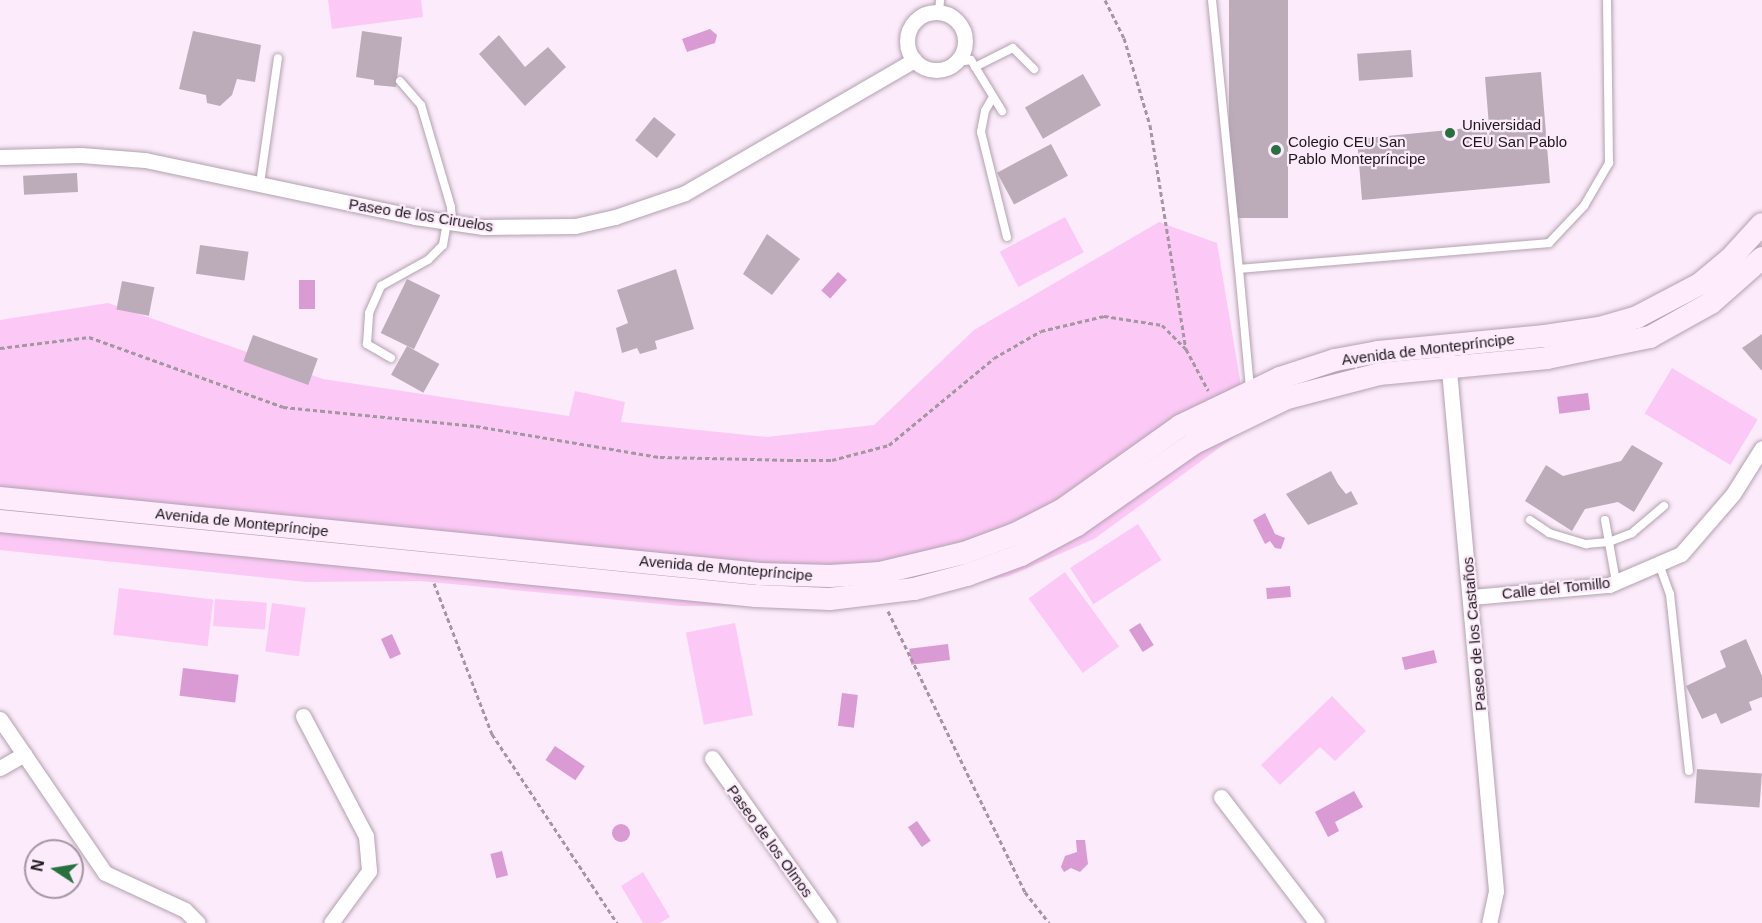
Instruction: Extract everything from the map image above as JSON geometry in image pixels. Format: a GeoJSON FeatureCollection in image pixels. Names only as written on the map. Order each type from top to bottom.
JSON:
{"type":"FeatureCollection","features":[{"type":"Feature","properties":{"kind":"street"},"geometry":{"type":"LineString","coordinates":[[939,6],[954,18],[965,33],[963,53],[958,62],[940,71],[930,70],[914,60],[907,43],[912,25],[939,6]]}},
{"type":"Feature","properties":{"kind":"street","name":"Paseo de los Ciruelos"},"geometry":{"type":"LineString","coordinates":[[0,157],[81,155],[145,160],[449,222],[525,230],[575,226],[652,206],[715,178],[914,60]]}},
{"type":"Feature","properties":{"kind":"street","name":"Avenida de Montepríncipe"},"geometry":{"type":"LineString","coordinates":[[0,521],[756,596],[830,599],[882,594],[967,575],[1021,555],[1077,525],[1194,443],[1287,398],[1448,356],[1637,317],[1700,284],[1730,259],[1762,224]]}},
{"type":"Feature","properties":{"kind":"street","name":"Avenida de Montepríncipe"},"geometry":{"type":"LineString","coordinates":[[0,498],[760,574],[830,576],[880,573],[964,553],[1015,534],[1062,510],[1180,426],[1250,390],[1335,360],[1448,356],[1547,358],[1650,337],[1711,303],[1762,258]]}},
{"type":"Feature","properties":{"kind":"street","name":"Paseo de los Castaños"},"geometry":{"type":"LineString","coordinates":[[1448,356],[1496,891],[1489,923]]}},
{"type":"Feature","properties":{"kind":"street","name":"Calle del Tomillo"},"geometry":{"type":"LineString","coordinates":[[1471,597],[1616,582],[1681,554],[1733,494],[1762,448]]}},
{"type":"Feature","properties":{"kind":"street"},"geometry":{"type":"LineString","coordinates":[[303,716],[366,836],[369,871],[332,923]]}},
{"type":"Feature","properties":{"kind":"street"},"geometry":{"type":"LineString","coordinates":[[0,719],[105,873],[185,910],[198,923]]}},
{"type":"Feature","properties":{"kind":"street"},"geometry":{"type":"LineString","coordinates":[[0,768],[24,754]]}},
{"type":"Feature","properties":{"kind":"street","name":"Paseo de los Olmos"},"geometry":{"type":"LineString","coordinates":[[712,758],[829,923]]}},
{"type":"Feature","properties":{"kind":"street"},"geometry":{"type":"LineString","coordinates":[[1221,797],[1317,923]]}},
{"type":"Feature","properties":{"kind":"lane"},"geometry":{"type":"LineString","coordinates":[[1212,0],[1250,390]]}},
{"type":"Feature","properties":{"kind":"lane"},"geometry":{"type":"LineString","coordinates":[[1239,269],[1549,243],[1584,206],[1609,163],[1608,0]]}},
{"type":"Feature","properties":{"kind":"lane"},"geometry":{"type":"LineString","coordinates":[[975,67],[1013,48],[1034,69]]}},
{"type":"Feature","properties":{"kind":"lane"},"geometry":{"type":"LineString","coordinates":[[260,184],[278,58]]}},
{"type":"Feature","properties":{"kind":"lane"},"geometry":{"type":"LineString","coordinates":[[958,62],[971,60],[1002,111]]}},
{"type":"Feature","properties":{"kind":"lane"},"geometry":{"type":"LineString","coordinates":[[391,358],[367,344],[369,313],[381,286],[428,260],[443,245],[452,207],[421,105],[400,81]]}},
{"type":"Feature","properties":{"kind":"lane"},"geometry":{"type":"LineString","coordinates":[[993,97],[985,111],[981,132],[1007,237]]}},
{"type":"Feature","properties":{"kind":"lane"},"geometry":{"type":"LineString","coordinates":[[1530,520],[1549,533],[1577,541],[1609,542],[1632,533],[1664,506]]}},
{"type":"Feature","properties":{"kind":"lane"},"geometry":{"type":"LineString","coordinates":[[1605,520],[1616,582]]}},
{"type":"Feature","properties":{"kind":"lane"},"geometry":{"type":"LineString","coordinates":[[1659,564],[1670,594],[1689,771]]}},
{"type":"Feature","properties":{"kind":"path"},"geometry":{"type":"LineString","coordinates":[[1105,0],[1124,38],[1150,125],[1186,349]]}},
{"type":"Feature","properties":{"kind":"path"},"geometry":{"type":"LineString","coordinates":[[0,348],[89,337],[283,407],[476,426],[660,457],[832,460],[889,446],[994,358],[1041,332],[1104,316],[1162,325],[1186,349],[1217,407]]}},
{"type":"Feature","properties":{"kind":"path"},"geometry":{"type":"LineString","coordinates":[[431,562],[431,577],[492,734],[617,923]]}},
{"type":"Feature","properties":{"kind":"path"},"geometry":{"type":"LineString","coordinates":[[882,594],[899,637],[1025,892],[1049,923]]}},
{"type":"Feature","properties":{"kind":"shaded area"},"geometry":{"type":"Polygon","coordinates":[[[328,0],[421,0],[423,17],[332,29],[328,0]]]}},
{"type":"Feature","properties":{"kind":"shaded area"},"geometry":{"type":"Polygon","coordinates":[[[710,29],[717,35],[715,43],[687,52],[682,39],[710,29]]]}},
{"type":"Feature","properties":{"kind":"shaded area"},"geometry":{"type":"Polygon","coordinates":[[[1065,217],[1084,252],[1018,287],[1000,252],[1065,217]]]}},
{"type":"Feature","properties":{"kind":"shaded area"},"geometry":{"type":"Polygon","coordinates":[[[1159,222],[1217,243],[1248,427],[1094,539],[1009,576],[869,605],[681,606],[420,581],[306,582],[0,550],[0,320],[108,303],[323,379],[569,416],[575,391],[625,402],[621,422],[766,437],[874,425],[974,330],[1159,222]]]}},
{"type":"Feature","properties":{"kind":"shaded area"},"geometry":{"type":"Polygon","coordinates":[[[838,272],[847,280],[830,299],[821,291],[838,272]]]}},
{"type":"Feature","properties":{"kind":"shaded area"},"geometry":{"type":"Polygon","coordinates":[[[299,280],[315,280],[315,309],[299,309],[299,280]]]}},
{"type":"Feature","properties":{"kind":"shaded area"},"geometry":{"type":"Polygon","coordinates":[[[1672,368],[1758,420],[1730,465],[1645,413],[1672,368]]]}},
{"type":"Feature","properties":{"kind":"shaded area"},"geometry":{"type":"Polygon","coordinates":[[[1588,393],[1590,410],[1559,414],[1557,397],[1588,393]]]}},
{"type":"Feature","properties":{"kind":"shaded area"},"geometry":{"type":"Polygon","coordinates":[[[1265,513],[1275,534],[1285,538],[1281,549],[1275,548],[1270,541],[1265,544],[1253,520],[1265,513]]]}},
{"type":"Feature","properties":{"kind":"shaded area"},"geometry":{"type":"Polygon","coordinates":[[[1138,524],[1161,560],[1093,604],[1070,568],[1138,524]]]}},
{"type":"Feature","properties":{"kind":"shaded area"},"geometry":{"type":"Polygon","coordinates":[[[1065,572],[1119,646],[1083,673],[1029,598],[1065,572]]]}},
{"type":"Feature","properties":{"kind":"shaded area"},"geometry":{"type":"Polygon","coordinates":[[[1290,586],[1291,597],[1267,599],[1266,588],[1290,586]]]}},
{"type":"Feature","properties":{"kind":"shaded area"},"geometry":{"type":"Polygon","coordinates":[[[119,588],[213,600],[208,646],[113,635],[119,588]]]}},
{"type":"Feature","properties":{"kind":"shaded area"},"geometry":{"type":"Polygon","coordinates":[[[215,599],[267,603],[265,630],[213,626],[215,599]]]}},
{"type":"Feature","properties":{"kind":"shaded area"},"geometry":{"type":"Polygon","coordinates":[[[272,603],[306,608],[299,656],[265,652],[272,603]]]}},
{"type":"Feature","properties":{"kind":"shaded area"},"geometry":{"type":"Polygon","coordinates":[[[735,623],[753,715],[704,725],[686,633],[735,623]]]}},
{"type":"Feature","properties":{"kind":"shaded area"},"geometry":{"type":"Polygon","coordinates":[[[1140,623],[1154,645],[1143,652],[1129,630],[1140,623]]]}},
{"type":"Feature","properties":{"kind":"shaded area"},"geometry":{"type":"Polygon","coordinates":[[[392,634],[401,654],[390,659],[381,639],[392,634]]]}},
{"type":"Feature","properties":{"kind":"shaded area"},"geometry":{"type":"Polygon","coordinates":[[[948,644],[950,660],[911,665],[909,649],[948,644]]]}},
{"type":"Feature","properties":{"kind":"shaded area"},"geometry":{"type":"Polygon","coordinates":[[[1434,650],[1437,663],[1405,670],[1402,657],[1434,650]]]}},
{"type":"Feature","properties":{"kind":"shaded area"},"geometry":{"type":"Polygon","coordinates":[[[183,668],[239,675],[235,703],[180,696],[183,668]]]}},
{"type":"Feature","properties":{"kind":"shaded area"},"geometry":{"type":"Polygon","coordinates":[[[842,693],[858,695],[854,728],[838,726],[842,693]]]}},
{"type":"Feature","properties":{"kind":"shaded area"},"geometry":{"type":"Polygon","coordinates":[[[1332,696],[1366,731],[1335,761],[1320,747],[1280,785],[1261,765],[1332,696]]]}},
{"type":"Feature","properties":{"kind":"shaded area"},"geometry":{"type":"Polygon","coordinates":[[[555,746],[585,766],[575,780],[545,760],[555,746]]]}},
{"type":"Feature","properties":{"kind":"shaded area"},"geometry":{"type":"Polygon","coordinates":[[[1354,791],[1363,807],[1335,822],[1339,831],[1328,837],[1315,812],[1354,791]]]}},
{"type":"Feature","properties":{"kind":"shaded area"},"geometry":{"type":"Polygon","coordinates":[[[917,821],[931,841],[922,847],[908,827],[917,821]]]}},
{"type":"Feature","properties":{"kind":"shaded area"},"geometry":{"type":"Polygon","coordinates":[[[617,824],[625,824],[630,829],[628,840],[617,842],[612,837],[612,829],[617,824]]]}},
{"type":"Feature","properties":{"kind":"shaded area"},"geometry":{"type":"Polygon","coordinates":[[[1076,840],[1085,840],[1088,864],[1080,872],[1071,868],[1064,872],[1061,867],[1065,856],[1077,852],[1076,840]]]}},
{"type":"Feature","properties":{"kind":"shaded area"},"geometry":{"type":"Polygon","coordinates":[[[502,851],[508,875],[496,878],[490,854],[502,851]]]}},
{"type":"Feature","properties":{"kind":"shaded area"},"geometry":{"type":"Polygon","coordinates":[[[643,872],[670,917],[660,923],[643,923],[621,886],[643,872]]]}},
{"type":"Feature","properties":{"kind":"building"},"geometry":{"type":"Polygon","coordinates":[[[1229,0],[1288,0],[1288,218],[1229,218],[1229,0]]]}},
{"type":"Feature","properties":{"kind":"building"},"geometry":{"type":"Polygon","coordinates":[[[193,31],[261,45],[255,82],[237,79],[232,95],[220,106],[207,103],[206,95],[179,89],[193,31]]]}},
{"type":"Feature","properties":{"kind":"building"},"geometry":{"type":"Polygon","coordinates":[[[362,31],[402,37],[396,87],[374,85],[374,80],[356,77],[362,31]]]}},
{"type":"Feature","properties":{"kind":"building"},"geometry":{"type":"Polygon","coordinates":[[[499,35],[525,67],[548,47],[566,67],[525,106],[479,54],[499,35]]]}},
{"type":"Feature","properties":{"kind":"building"},"geometry":{"type":"Polygon","coordinates":[[[1411,50],[1413,77],[1359,81],[1357,54],[1411,50]]]}},
{"type":"Feature","properties":{"kind":"building"},"geometry":{"type":"Polygon","coordinates":[[[1541,72],[1550,183],[1362,200],[1357,139],[1489,126],[1485,77],[1541,72]]]}},
{"type":"Feature","properties":{"kind":"building"},"geometry":{"type":"Polygon","coordinates":[[[1083,74],[1101,105],[1043,139],[1025,108],[1083,74]]]}},
{"type":"Feature","properties":{"kind":"building"},"geometry":{"type":"Polygon","coordinates":[[[654,117],[676,135],[657,158],[635,140],[654,117]]]}},
{"type":"Feature","properties":{"kind":"building"},"geometry":{"type":"Polygon","coordinates":[[[1051,144],[1068,176],[1014,204],[997,173],[1051,144]]]}},
{"type":"Feature","properties":{"kind":"building"},"geometry":{"type":"Polygon","coordinates":[[[77,173],[78,192],[24,195],[23,176],[77,173]]]}},
{"type":"Feature","properties":{"kind":"building"},"geometry":{"type":"Polygon","coordinates":[[[767,234],[800,259],[772,295],[743,274],[767,234]]]}},
{"type":"Feature","properties":{"kind":"building"},"geometry":{"type":"Polygon","coordinates":[[[200,245],[249,252],[244,281],[196,274],[200,245]]]}},
{"type":"Feature","properties":{"kind":"building"},"geometry":{"type":"Polygon","coordinates":[[[676,269],[694,329],[655,341],[657,349],[640,354],[637,348],[622,353],[616,328],[628,323],[617,290],[676,269]]]}},
{"type":"Feature","properties":{"kind":"building"},"geometry":{"type":"Polygon","coordinates":[[[407,279],[440,295],[414,349],[381,333],[407,279]]]}},
{"type":"Feature","properties":{"kind":"building"},"geometry":{"type":"Polygon","coordinates":[[[122,281],[154,287],[149,316],[116,309],[122,281]]]}},
{"type":"Feature","properties":{"kind":"building"},"geometry":{"type":"Polygon","coordinates":[[[1762,334],[1762,371],[1742,348],[1762,334]]]}},
{"type":"Feature","properties":{"kind":"building"},"geometry":{"type":"Polygon","coordinates":[[[253,335],[318,359],[308,385],[243,361],[253,335]]]}},
{"type":"Feature","properties":{"kind":"building"},"geometry":{"type":"Polygon","coordinates":[[[407,346],[439,364],[423,393],[391,375],[407,346]]]}},
{"type":"Feature","properties":{"kind":"building"},"geometry":{"type":"Polygon","coordinates":[[[1632,445],[1663,463],[1634,512],[1618,502],[1585,509],[1572,531],[1525,501],[1546,465],[1563,476],[1621,461],[1632,445]]]}},
{"type":"Feature","properties":{"kind":"building"},"geometry":{"type":"Polygon","coordinates":[[[1331,471],[1346,494],[1351,491],[1358,504],[1308,525],[1286,494],[1331,471]]]}},
{"type":"Feature","properties":{"kind":"building"},"geometry":{"type":"Polygon","coordinates":[[[1746,639],[1762,676],[1762,697],[1749,702],[1752,710],[1721,724],[1716,713],[1702,719],[1686,686],[1726,667],[1720,651],[1746,639]]]}},
{"type":"Feature","properties":{"kind":"building"},"geometry":{"type":"Polygon","coordinates":[[[1697,769],[1762,774],[1759,807],[1695,803],[1697,769]]]}},
{"type":"Feature","properties":{"kind":"place","name":"Universidad CEU San Pablo"},"geometry":{"type":"Point","coordinates":[1450,133]}},
{"type":"Feature","properties":{"kind":"place","name":"Colegio CEU San Pablo Montepríncipe"},"geometry":{"type":"Point","coordinates":[1276,150]}}]}
